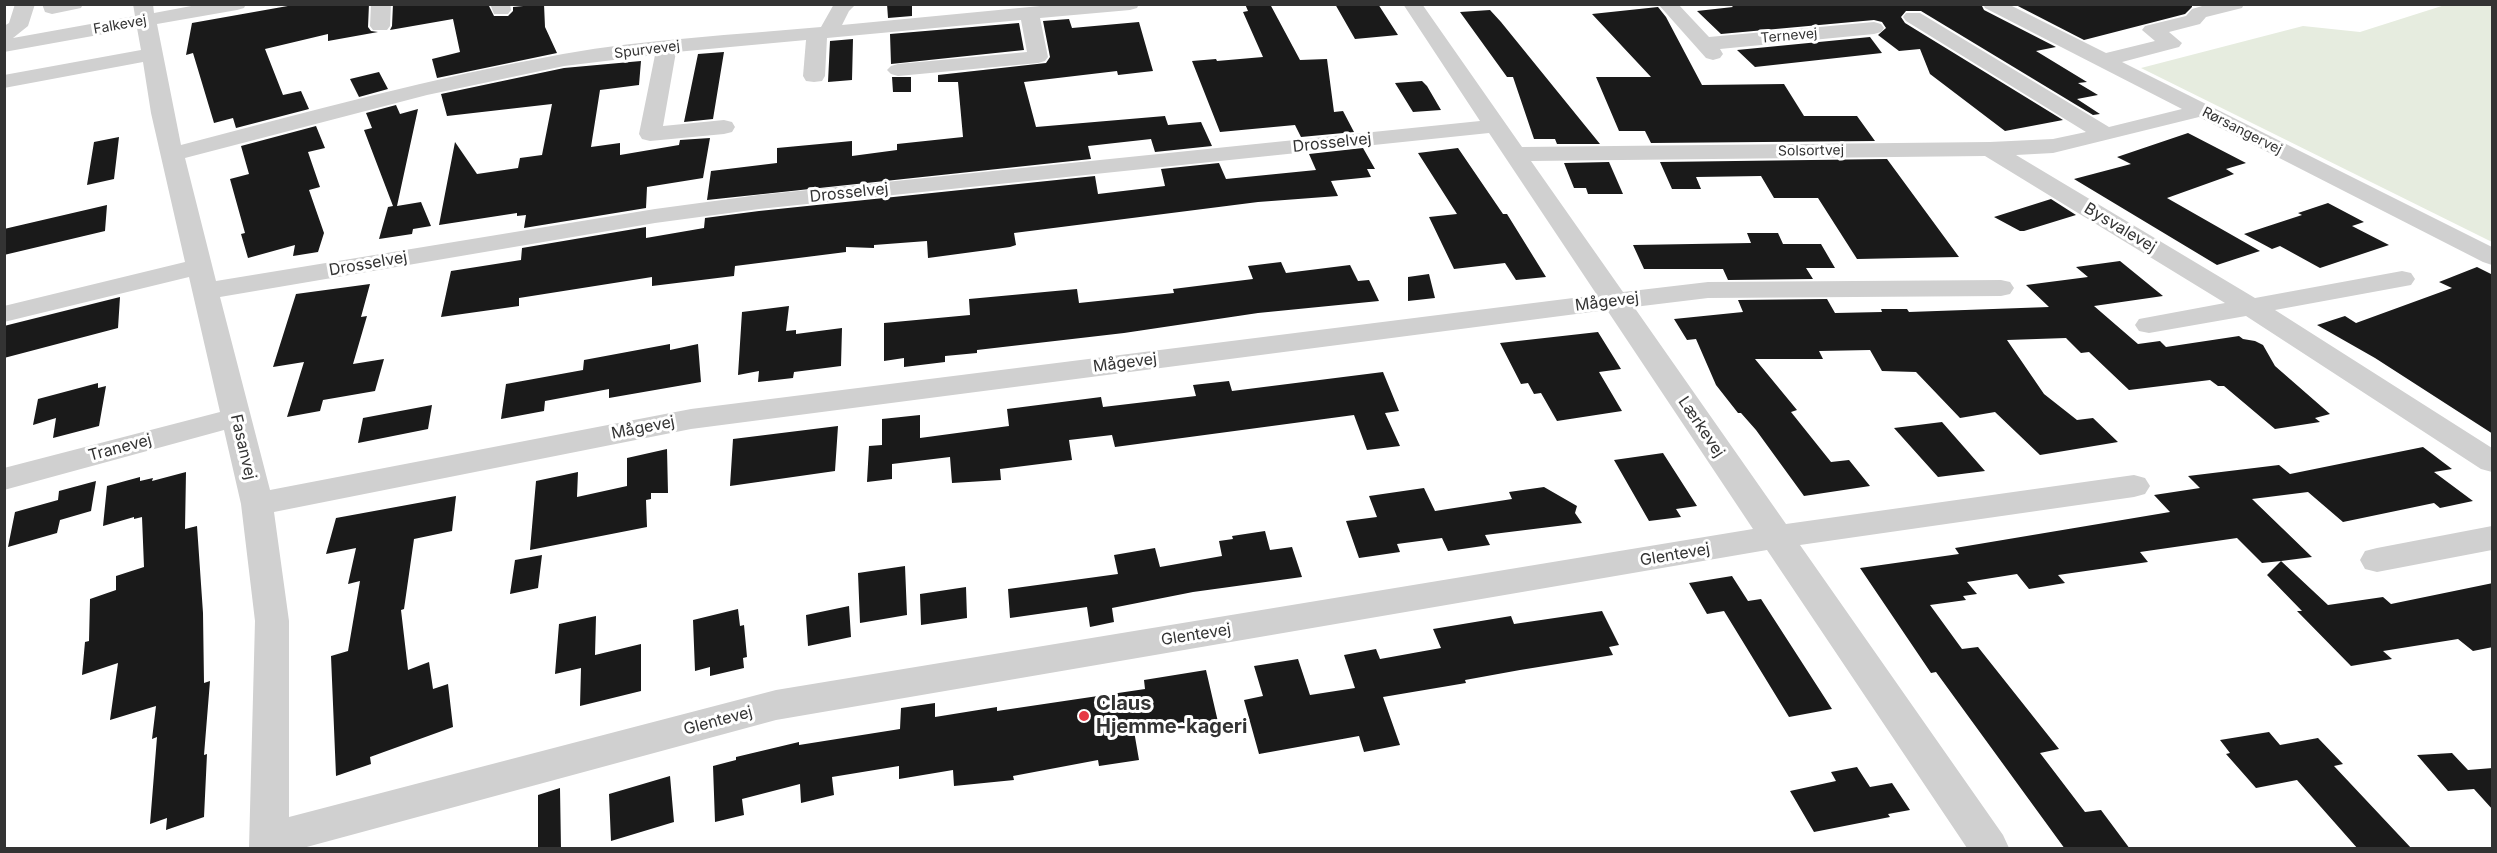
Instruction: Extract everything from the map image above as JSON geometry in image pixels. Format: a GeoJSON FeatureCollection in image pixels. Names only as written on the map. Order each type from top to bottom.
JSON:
{"type":"FeatureCollection","features":[{"type":"Feature","properties":{"kind":"street"},"geometry":{"type":"LineString","coordinates":[[4,35],[18,26],[25,4]]}},
{"type":"Feature","properties":{"kind":"street"},"geometry":{"type":"LineString","coordinates":[[52,4],[52,8],[74,4]]}},
{"type":"Feature","properties":{"kind":"street","name":"Falkevej"},"geometry":{"type":"LineString","coordinates":[[4,46],[144,12],[237,4]]}},
{"type":"Feature","properties":{"kind":"street"},"geometry":{"type":"LineString","coordinates":[[380,26],[381,4]]}},
{"type":"Feature","properties":{"kind":"street"},"geometry":{"type":"LineString","coordinates":[[814,76],[822,32],[841,8],[847,4]]}},
{"type":"Feature","properties":{"kind":"street","name":"Spurvevej"},"geometry":{"type":"LineString","coordinates":[[173,154],[425,89],[564,60],[668,47],[1130,4]]}},
{"type":"Feature","properties":{"kind":"street","name":"Lærkevej"},"geometry":{"type":"LineString","coordinates":[[1412,4],[1989,849]]}},
{"type":"Feature","properties":{"kind":"street","name":"Ternevej"},"geometry":{"type":"LineString","coordinates":[[1667,5],[1677,4]]}},
{"type":"Feature","properties":{"kind":"street","name":"Rørsangervej"},"geometry":{"type":"LineString","coordinates":[[1992,4],[2493,256]]}},
{"type":"Feature","properties":{"kind":"street"},"geometry":{"type":"LineString","coordinates":[[2104,60],[2172,43],[2152,30],[2193,20],[2199,13],[2235,4]]}},
{"type":"Feature","properties":{"kind":"street","name":"Ternevej"},"geometry":{"type":"LineString","coordinates":[[1667,5],[1709,49],[1874,28]]}},
{"type":"Feature","properties":{"kind":"street","name":"Fasanvej"},"geometry":{"type":"LineString","coordinates":[[144,12],[162,113],[257,504],[272,621],[269,844]]}},
{"type":"Feature","properties":{"kind":"street"},"geometry":{"type":"LineString","coordinates":[[898,70],[1038,57],[1029,14]]}},
{"type":"Feature","properties":{"kind":"street"},"geometry":{"type":"LineString","coordinates":[[1913,17],[2106,135]]}},
{"type":"Feature","properties":{"kind":"street"},"geometry":{"type":"LineString","coordinates":[[668,47],[650,134],[724,127]]}},
{"type":"Feature","properties":{"kind":"street"},"geometry":{"type":"LineString","coordinates":[[4,82],[151,54]]}},
{"type":"Feature","properties":{"kind":"street","name":"Solsortvej"},"geometry":{"type":"LineString","coordinates":[[1514,154],[1990,149],[2052,146],[2106,135],[2202,110]]}},
{"type":"Feature","properties":{"kind":"street","name":"Drosselvej"},"geometry":{"type":"LineString","coordinates":[[4,314],[203,278],[759,202],[1496,126]]}},
{"type":"Feature","properties":{"kind":"street","name":"Bysvalevej"},"geometry":{"type":"LineString","coordinates":[[1990,149],[2251,307],[2493,462]]}},
{"type":"Feature","properties":{"kind":"street"},"geometry":{"type":"LineString","coordinates":[[2149,326],[2402,279]]}},
{"type":"Feature","properties":{"kind":"street","name":"Mågevej"},"geometry":{"type":"LineString","coordinates":[[257,504],[691,419],[1615,301],[1708,290],[2001,288]]}},
{"type":"Feature","properties":{"kind":"street","name":"Tranevej"},"geometry":{"type":"LineString","coordinates":[[4,479],[236,417]]}},
{"type":"Feature","properties":{"kind":"street","name":"Glentevej"},"geometry":{"type":"LineString","coordinates":[[269,844],[776,705],[1777,537],[2134,486]]}},
{"type":"Feature","properties":{"kind":"street"},"geometry":{"type":"LineString","coordinates":[[2377,560],[2493,538]]}},
{"type":"Feature","properties":{"kind":"shaded area"},"geometry":{"type":"Polygon","coordinates":[[[2448,4],[2492,5],[2492,242],[2141,68],[2303,26],[2360,32],[2448,4]]]}},
{"type":"Feature","properties":{"kind":"building"},"geometry":{"type":"Polygon","coordinates":[[[299,4],[369,4],[368,27],[371,31],[378,32],[328,41],[328,34],[265,49],[283,95],[301,91],[309,109],[236,128],[233,118],[214,123],[193,53],[186,55],[192,23],[299,4]]]}},
{"type":"Feature","properties":{"kind":"building"},"geometry":{"type":"Polygon","coordinates":[[[393,4],[488,4],[494,16],[508,16],[513,11],[513,7],[544,4],[545,27],[557,53],[437,78],[432,59],[460,52],[453,19],[390,30],[393,4]]]}},
{"type":"Feature","properties":{"kind":"building"},"geometry":{"type":"Polygon","coordinates":[[[887,4],[912,4],[912,16],[888,18],[887,4]]]}},
{"type":"Feature","properties":{"kind":"building"},"geometry":{"type":"Polygon","coordinates":[[[1245,4],[1270,4],[1300,60],[1327,59],[1334,112],[1343,111],[1354,132],[1301,137],[1295,125],[1220,132],[1192,61],[1263,57],[1243,12],[1248,11],[1245,4]]]}},
{"type":"Feature","properties":{"kind":"building"},"geometry":{"type":"Polygon","coordinates":[[[1335,4],[1378,4],[1398,35],[1355,39],[1335,4]]]}},
{"type":"Feature","properties":{"kind":"building"},"geometry":{"type":"Polygon","coordinates":[[[1730,4],[1981,4],[1984,10],[2056,47],[2036,51],[2087,82],[2078,83],[2098,95],[2077,99],[2100,114],[2093,115],[1921,11],[1906,11],[1901,17],[1905,23],[2063,120],[2005,131],[1930,74],[1920,49],[1899,51],[1878,35],[1886,28],[1882,22],[1874,20],[1721,34],[1697,11],[1733,7],[1730,4]]]}},
{"type":"Feature","properties":{"kind":"building"},"geometry":{"type":"Polygon","coordinates":[[[2014,4],[2192,4],[2192,7],[2185,14],[2084,40],[2014,4]]]}},
{"type":"Feature","properties":{"kind":"building"},"geometry":{"type":"Polygon","coordinates":[[[1658,7],[1666,17],[1702,85],[1784,84],[1804,116],[1857,116],[1875,141],[1651,143],[1645,131],[1619,131],[1596,77],[1651,77],[1592,14],[1658,7]]]}},
{"type":"Feature","properties":{"kind":"building"},"geometry":{"type":"Polygon","coordinates":[[[1490,10],[1600,144],[1557,144],[1555,139],[1534,139],[1513,77],[1507,77],[1460,12],[1490,10]]]}},
{"type":"Feature","properties":{"kind":"building"},"geometry":{"type":"Polygon","coordinates":[[[1069,19],[1072,28],[1139,22],[1153,71],[1118,75],[1117,71],[1024,82],[1036,127],[1165,116],[1168,125],[1201,122],[1212,146],[1155,152],[1151,139],[1088,146],[1091,159],[707,200],[711,171],[777,163],[777,148],[852,141],[852,156],[897,150],[897,144],[963,137],[958,82],[938,82],[938,75],[1046,63],[1050,57],[1043,21],[1069,19]]]}},
{"type":"Feature","properties":{"kind":"building"},"geometry":{"type":"Polygon","coordinates":[[[1019,23],[1024,50],[891,64],[890,34],[1019,23]]]}},
{"type":"Feature","properties":{"kind":"building"},"geometry":{"type":"Polygon","coordinates":[[[1870,37],[1882,53],[1755,67],[1737,50],[1870,37]]]}},
{"type":"Feature","properties":{"kind":"building"},"geometry":{"type":"Polygon","coordinates":[[[853,39],[852,80],[828,82],[830,41],[853,39]]]}},
{"type":"Feature","properties":{"kind":"building"},"geometry":{"type":"Polygon","coordinates":[[[724,52],[713,119],[684,122],[698,54],[724,52]]]}},
{"type":"Feature","properties":{"kind":"building"},"geometry":{"type":"Polygon","coordinates":[[[641,61],[639,85],[600,90],[591,147],[620,143],[620,155],[679,145],[680,140],[710,138],[703,178],[647,187],[646,208],[524,228],[526,215],[517,216],[517,213],[439,225],[455,142],[477,174],[518,168],[520,158],[542,155],[552,104],[447,116],[441,94],[564,68],[641,61]]]}},
{"type":"Feature","properties":{"kind":"building"},"geometry":{"type":"Polygon","coordinates":[[[379,72],[388,89],[359,97],[350,79],[379,72]]]}},
{"type":"Feature","properties":{"kind":"building"},"geometry":{"type":"Polygon","coordinates":[[[892,77],[911,77],[911,92],[893,92],[892,77]]]}},
{"type":"Feature","properties":{"kind":"building"},"geometry":{"type":"Polygon","coordinates":[[[1422,81],[1441,110],[1413,112],[1395,83],[1422,81]]]}},
{"type":"Feature","properties":{"kind":"building"},"geometry":{"type":"Polygon","coordinates":[[[396,105],[400,114],[418,109],[397,206],[421,202],[431,226],[413,229],[412,234],[379,239],[388,207],[393,206],[364,130],[372,128],[366,113],[396,105]]]}},
{"type":"Feature","properties":{"kind":"building"},"geometry":{"type":"Polygon","coordinates":[[[316,126],[325,148],[308,152],[320,187],[309,190],[324,233],[318,252],[293,256],[295,245],[248,258],[241,234],[245,233],[230,179],[249,174],[241,146],[316,126]]]}},
{"type":"Feature","properties":{"kind":"building"},"geometry":{"type":"Polygon","coordinates":[[[2188,133],[2246,163],[2226,169],[2234,174],[2167,198],[2260,251],[2217,265],[2074,179],[2131,164],[2117,157],[2188,133]]]}},
{"type":"Feature","properties":{"kind":"building"},"geometry":{"type":"Polygon","coordinates":[[[119,137],[114,179],[87,185],[94,142],[119,137]]]}},
{"type":"Feature","properties":{"kind":"building"},"geometry":{"type":"Polygon","coordinates":[[[1363,148],[1375,169],[1367,169],[1371,177],[1331,181],[1338,196],[1258,202],[1014,233],[1016,245],[1010,247],[928,258],[927,241],[874,245],[874,248],[846,247],[846,252],[735,266],[734,276],[652,286],[652,277],[519,298],[519,306],[441,317],[451,271],[521,260],[522,248],[646,227],[646,238],[704,228],[705,218],[759,211],[1095,176],[1098,194],[1165,186],[1161,169],[1219,163],[1226,179],[1316,170],[1309,154],[1363,148]]]}},
{"type":"Feature","properties":{"kind":"building"},"geometry":{"type":"Polygon","coordinates":[[[1458,148],[1503,214],[1507,214],[1546,277],[1516,280],[1505,263],[1454,269],[1429,217],[1457,214],[1418,153],[1458,148]]]}},
{"type":"Feature","properties":{"kind":"building"},"geometry":{"type":"Polygon","coordinates":[[[1887,159],[1959,257],[1857,259],[1818,198],[1774,198],[1761,176],[1696,177],[1701,189],[1672,189],[1660,162],[1887,159]]]}},
{"type":"Feature","properties":{"kind":"building"},"geometry":{"type":"Polygon","coordinates":[[[1609,162],[1623,194],[1588,194],[1586,188],[1574,188],[1564,163],[1609,162]]]}},
{"type":"Feature","properties":{"kind":"building"},"geometry":{"type":"Polygon","coordinates":[[[2051,199],[2076,215],[2024,231],[1994,217],[2051,199]]]}},
{"type":"Feature","properties":{"kind":"building"},"geometry":{"type":"Polygon","coordinates":[[[2328,203],[2364,222],[2352,226],[2389,245],[2320,268],[2280,246],[2272,249],[2244,234],[2302,215],[2298,213],[2328,203]]]}},
{"type":"Feature","properties":{"kind":"building"},"geometry":{"type":"Polygon","coordinates":[[[107,205],[105,231],[4,255],[4,229],[107,205]]]}},
{"type":"Feature","properties":{"kind":"building"},"geometry":{"type":"Polygon","coordinates":[[[1747,233],[1778,233],[1783,244],[1821,244],[1835,268],[1806,268],[1813,279],[1728,280],[1723,269],[1644,269],[1633,245],[1751,243],[1747,233]]]}},
{"type":"Feature","properties":{"kind":"building"},"geometry":{"type":"Polygon","coordinates":[[[2120,261],[2163,296],[2094,306],[2138,344],[2160,341],[2166,347],[2239,336],[2255,341],[2263,345],[2275,366],[2330,414],[2315,418],[2320,422],[2275,429],[2224,386],[2218,386],[2210,380],[2129,390],[2089,352],[2081,353],[2066,338],[2007,340],[2044,394],[2077,420],[2093,418],[2118,442],[2040,455],[1995,412],[1960,418],[1916,372],[1882,371],[1870,350],[1819,351],[1823,359],[1755,359],[1797,410],[1791,412],[1831,462],[1849,460],[1870,486],[1804,496],[1756,430],[1741,413],[1738,413],[1716,385],[1696,339],[1687,340],[1674,319],[1743,312],[1738,300],[1827,299],[1835,313],[1882,312],[1881,309],[1907,309],[1909,312],[2049,307],[2026,285],[2088,277],[2076,267],[2120,261]]]}},
{"type":"Feature","properties":{"kind":"building"},"geometry":{"type":"Polygon","coordinates":[[[1281,262],[1286,273],[1350,265],[1358,281],[1369,280],[1379,301],[1258,313],[1124,333],[977,350],[977,353],[945,356],[945,362],[904,367],[904,358],[884,361],[884,323],[970,315],[969,299],[1077,289],[1079,303],[1174,293],[1173,289],[1253,279],[1248,266],[1281,262]]]}},
{"type":"Feature","properties":{"kind":"building"},"geometry":{"type":"Polygon","coordinates":[[[2477,267],[2493,275],[2493,434],[2375,358],[2317,325],[2345,316],[2356,323],[2452,288],[2439,282],[2477,267]]]}},
{"type":"Feature","properties":{"kind":"building"},"geometry":{"type":"Polygon","coordinates":[[[1429,274],[1435,298],[1408,301],[1408,277],[1429,274]]]}},
{"type":"Feature","properties":{"kind":"building"},"geometry":{"type":"Polygon","coordinates":[[[370,284],[361,317],[367,316],[353,364],[384,359],[375,391],[323,400],[320,411],[287,417],[304,362],[273,367],[296,294],[370,284]]]}},
{"type":"Feature","properties":{"kind":"building"},"geometry":{"type":"Polygon","coordinates":[[[120,297],[118,328],[4,358],[4,326],[120,297]]]}},
{"type":"Feature","properties":{"kind":"building"},"geometry":{"type":"Polygon","coordinates":[[[789,306],[786,331],[796,330],[796,334],[842,328],[841,366],[794,372],[793,378],[758,382],[759,371],[738,375],[742,312],[789,306]]]}},
{"type":"Feature","properties":{"kind":"building"},"geometry":{"type":"Polygon","coordinates":[[[1598,332],[1621,369],[1599,372],[1622,411],[1557,421],[1541,393],[1534,394],[1528,383],[1521,384],[1500,343],[1598,332]]]}},
{"type":"Feature","properties":{"kind":"building"},"geometry":{"type":"Polygon","coordinates":[[[670,344],[670,350],[698,344],[701,382],[609,398],[609,389],[545,401],[544,411],[501,419],[506,384],[583,370],[584,360],[670,344]]]}},
{"type":"Feature","properties":{"kind":"building"},"geometry":{"type":"Polygon","coordinates":[[[1383,372],[1399,411],[1385,413],[1400,446],[1367,450],[1354,415],[1115,447],[1112,435],[1069,440],[1072,460],[1000,469],[1001,480],[952,483],[950,457],[892,464],[892,479],[867,482],[869,446],[882,445],[882,419],[920,415],[920,438],[1009,426],[1007,409],[1101,397],[1103,407],[1196,396],[1193,385],[1229,381],[1232,391],[1383,372]]]}},
{"type":"Feature","properties":{"kind":"building"},"geometry":{"type":"Polygon","coordinates":[[[98,383],[98,388],[106,386],[99,426],[53,438],[56,418],[33,425],[38,399],[98,383]]]}},
{"type":"Feature","properties":{"kind":"building"},"geometry":{"type":"Polygon","coordinates":[[[432,405],[428,429],[358,443],[363,418],[432,405]]]}},
{"type":"Feature","properties":{"kind":"building"},"geometry":{"type":"Polygon","coordinates":[[[1942,422],[1985,471],[1938,477],[1894,428],[1942,422]]]}},
{"type":"Feature","properties":{"kind":"building"},"geometry":{"type":"Polygon","coordinates":[[[838,426],[835,471],[730,486],[733,439],[838,426]]]}},
{"type":"Feature","properties":{"kind":"building"},"geometry":{"type":"Polygon","coordinates":[[[2423,447],[2452,469],[2434,472],[2473,501],[2440,508],[2434,503],[2343,522],[2308,492],[2252,499],[2312,557],[2262,563],[2237,538],[2140,552],[2148,562],[2058,575],[2065,583],[2029,589],[2017,574],[1967,582],[1977,594],[1963,596],[1966,600],[1930,605],[1962,649],[1978,647],[2059,749],[2040,753],[2085,812],[2101,810],[2130,849],[2065,849],[1936,672],[1931,673],[1860,568],[1959,554],[1955,548],[2170,512],[2154,495],[2200,488],[2188,476],[2279,465],[2290,474],[2423,447]]]}},
{"type":"Feature","properties":{"kind":"building"},"geometry":{"type":"Polygon","coordinates":[[[667,449],[668,493],[651,493],[651,499],[646,500],[647,527],[530,550],[536,481],[578,472],[577,497],[627,486],[627,458],[667,449]]]}},
{"type":"Feature","properties":{"kind":"building"},"geometry":{"type":"Polygon","coordinates":[[[1663,453],[1697,506],[1676,509],[1681,517],[1649,521],[1614,460],[1663,453]]]}},
{"type":"Feature","properties":{"kind":"building"},"geometry":{"type":"Polygon","coordinates":[[[186,472],[185,529],[197,526],[203,613],[204,683],[210,681],[204,755],[207,754],[204,817],[166,830],[167,818],[150,824],[157,737],[152,739],[156,706],[110,720],[118,663],[82,675],[85,642],[89,641],[90,599],[116,590],[116,576],[144,567],[142,517],[103,526],[107,486],[140,477],[140,481],[153,478],[152,481],[186,472]]]}},
{"type":"Feature","properties":{"kind":"building"},"geometry":{"type":"Polygon","coordinates":[[[96,481],[91,511],[60,520],[57,533],[8,547],[15,512],[58,500],[59,491],[96,481]]]}},
{"type":"Feature","properties":{"kind":"building"},"geometry":{"type":"Polygon","coordinates":[[[1544,487],[1577,506],[1575,513],[1582,523],[1485,535],[1490,545],[1448,551],[1442,538],[1397,544],[1400,552],[1359,558],[1346,521],[1377,517],[1369,496],[1424,488],[1435,511],[1512,499],[1509,492],[1544,487]]]}},
{"type":"Feature","properties":{"kind":"building"},"geometry":{"type":"Polygon","coordinates":[[[456,496],[452,531],[414,539],[404,609],[401,610],[408,670],[429,662],[433,689],[448,684],[453,727],[370,757],[371,764],[336,776],[331,656],[348,651],[360,581],[348,584],[356,548],[326,554],[336,518],[456,496]]]}},
{"type":"Feature","properties":{"kind":"building"},"geometry":{"type":"Polygon","coordinates":[[[1265,531],[1270,550],[1292,547],[1302,577],[1193,592],[1112,608],[1114,622],[1090,627],[1087,607],[1010,618],[1008,589],[1118,574],[1114,555],[1155,548],[1160,567],[1222,556],[1219,541],[1233,539],[1232,536],[1265,531]]]}},
{"type":"Feature","properties":{"kind":"building"},"geometry":{"type":"Polygon","coordinates":[[[542,555],[538,588],[510,594],[515,560],[542,555]]]}},
{"type":"Feature","properties":{"kind":"building"},"geometry":{"type":"Polygon","coordinates":[[[2281,561],[2328,605],[2383,597],[2391,604],[2493,583],[2493,647],[2473,651],[2458,639],[2383,651],[2392,659],[2351,666],[2297,611],[2302,611],[2267,575],[2281,561]]]}},
{"type":"Feature","properties":{"kind":"building"},"geometry":{"type":"Polygon","coordinates":[[[905,566],[907,615],[860,623],[858,573],[905,566]]]}},
{"type":"Feature","properties":{"kind":"building"},"geometry":{"type":"Polygon","coordinates":[[[1732,576],[1748,601],[1761,599],[1832,709],[1789,717],[1724,611],[1707,614],[1689,583],[1732,576]]]}},
{"type":"Feature","properties":{"kind":"building"},"geometry":{"type":"Polygon","coordinates":[[[966,587],[967,618],[921,625],[920,594],[966,587]]]}},
{"type":"Feature","properties":{"kind":"building"},"geometry":{"type":"Polygon","coordinates":[[[849,606],[851,637],[808,646],[806,615],[849,606]]]}},
{"type":"Feature","properties":{"kind":"building"},"geometry":{"type":"Polygon","coordinates":[[[738,609],[740,626],[744,625],[747,657],[743,658],[744,668],[710,676],[710,667],[695,671],[693,620],[738,609]]]}},
{"type":"Feature","properties":{"kind":"building"},"geometry":{"type":"Polygon","coordinates":[[[1602,611],[1619,645],[1609,647],[1613,655],[1465,680],[1466,683],[1383,697],[1400,745],[1364,752],[1359,736],[1259,754],[1244,700],[1263,696],[1254,666],[1298,659],[1310,695],[1355,688],[1344,655],[1376,649],[1380,659],[1441,648],[1433,629],[1511,616],[1514,624],[1602,611]]]}},
{"type":"Feature","properties":{"kind":"building"},"geometry":{"type":"Polygon","coordinates":[[[596,616],[595,655],[641,644],[641,691],[580,706],[581,668],[555,674],[559,624],[596,616]]]}},
{"type":"Feature","properties":{"kind":"building"},"geometry":{"type":"Polygon","coordinates":[[[1206,670],[1218,722],[1184,728],[1183,722],[1134,731],[1139,760],[1099,766],[1098,760],[1013,776],[1014,780],[954,786],[953,770],[899,779],[899,766],[832,777],[834,795],[801,803],[800,784],[742,799],[744,815],[715,822],[713,766],[736,760],[736,757],[799,742],[799,745],[900,729],[901,708],[935,703],[935,717],[997,707],[997,711],[1145,689],[1144,680],[1206,670]]]}},
{"type":"Feature","properties":{"kind":"building"},"geometry":{"type":"Polygon","coordinates":[[[2269,732],[2280,745],[2318,738],[2343,764],[2334,766],[2412,849],[2358,849],[2297,780],[2256,788],[2226,754],[2230,753],[2220,740],[2269,732]]]}},
{"type":"Feature","properties":{"kind":"building"},"geometry":{"type":"Polygon","coordinates":[[[2452,753],[2468,770],[2493,768],[2493,810],[2474,789],[2448,791],[2417,755],[2452,753]]]}},
{"type":"Feature","properties":{"kind":"building"},"geometry":{"type":"Polygon","coordinates":[[[1857,767],[1870,787],[1892,783],[1910,810],[1888,814],[1890,817],[1814,832],[1790,791],[1836,781],[1831,772],[1857,767]]]}},
{"type":"Feature","properties":{"kind":"building"},"geometry":{"type":"Polygon","coordinates":[[[670,776],[674,822],[611,841],[609,794],[670,776]]]}},
{"type":"Feature","properties":{"kind":"building"},"geometry":{"type":"Polygon","coordinates":[[[560,788],[561,849],[538,849],[538,795],[560,788]]]}},
{"type":"Feature","properties":{"kind":"place","name":"Claus Hjemme-kageri"},"geometry":{"type":"Point","coordinates":[1084,716]}}]}
